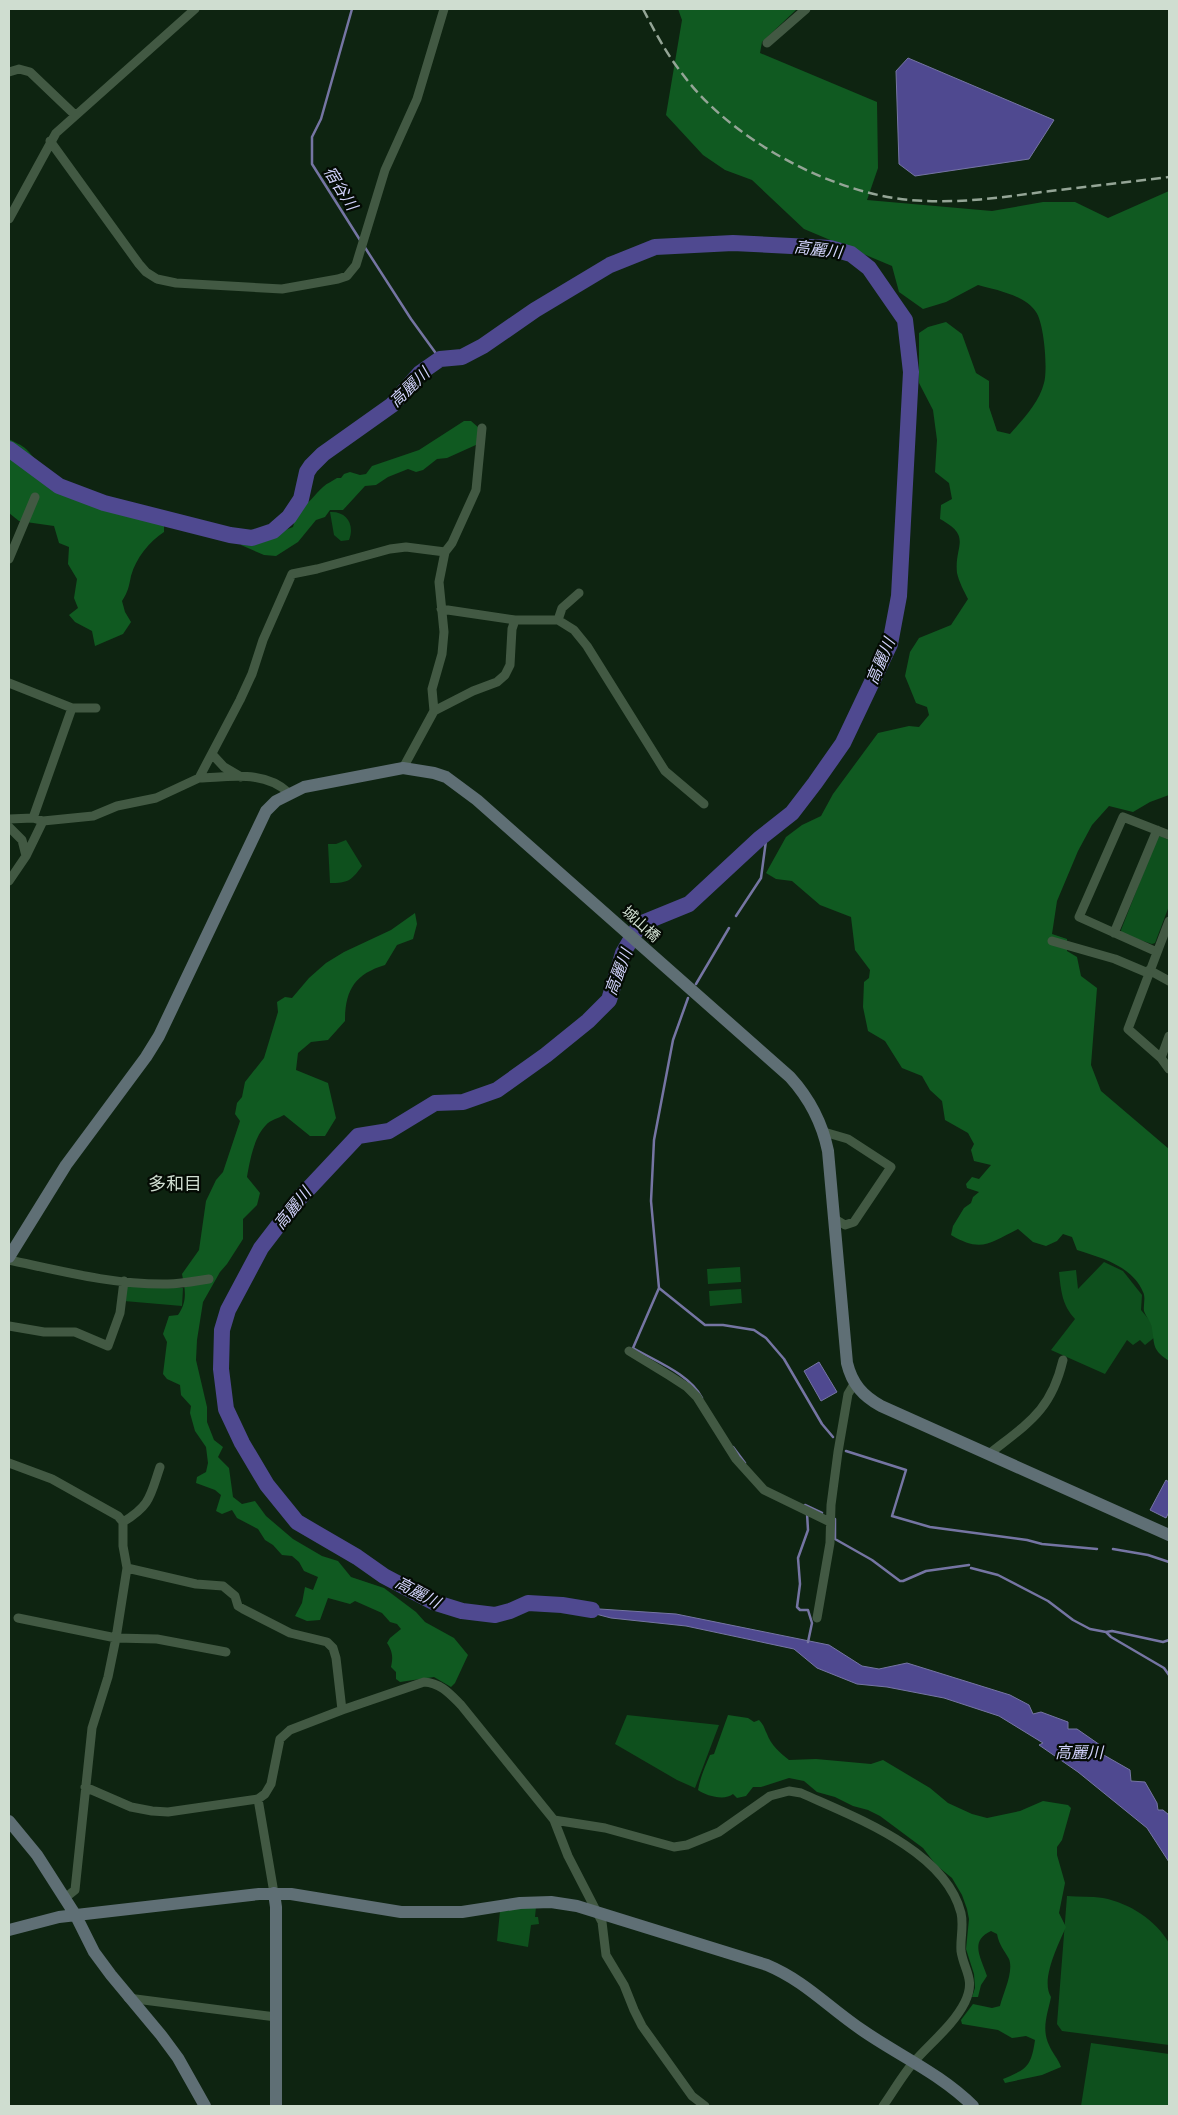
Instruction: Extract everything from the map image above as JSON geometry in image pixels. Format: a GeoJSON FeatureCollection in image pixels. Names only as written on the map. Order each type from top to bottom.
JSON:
{"type":"FeatureCollection","features":[{"type":"Feature","properties":{"kind":"street"},"geometry":{"type":"LineString","coordinates":[[9,219],[50,141],[75,115],[195,9]]}},
{"type":"Feature","properties":{"kind":"street"},"geometry":{"type":"LineString","coordinates":[[50,141],[139,264],[146,272],[157,279],[176,283],[282,289],[326,282],[347,276],[356,265],[385,170],[417,99],[444,9]]}},
{"type":"Feature","properties":{"kind":"street"},"geometry":{"type":"LineString","coordinates":[[767,43],[806,9]]}},
{"type":"Feature","properties":{"kind":"street"},"geometry":{"type":"LineString","coordinates":[[9,72],[19,69],[30,72],[75,115]]}},
{"type":"Feature","properties":{"kind":"street"},"geometry":{"type":"LineString","coordinates":[[403,768],[434,711],[432,689],[442,654],[444,632],[439,582],[444,552],[452,543],[476,490],[482,428]]}},
{"type":"Feature","properties":{"kind":"street"},"geometry":{"type":"LineString","coordinates":[[9,558],[35,497]]}},
{"type":"Feature","properties":{"kind":"street"},"geometry":{"type":"LineString","coordinates":[[199,778],[244,692],[263,640],[292,574],[390,549],[406,547],[444,552]]}},
{"type":"Feature","properties":{"kind":"street"},"geometry":{"type":"LineString","coordinates":[[558,620],[562,608],[579,594]]}},
{"type":"Feature","properties":{"kind":"street"},"geometry":{"type":"LineString","coordinates":[[441,609],[516,620],[558,620],[574,630],[587,646],[665,771],[704,804]]}},
{"type":"Feature","properties":{"kind":"street"},"geometry":{"type":"LineString","coordinates":[[434,711],[473,691],[497,682],[505,675],[510,665],[512,629],[516,620]]}},
{"type":"Feature","properties":{"kind":"street"},"geometry":{"type":"LineString","coordinates":[[9,683],[72,708],[96,708]]}},
{"type":"Feature","properties":{"kind":"street"},"geometry":{"type":"LineString","coordinates":[[33,818],[72,708]]}},
{"type":"Feature","properties":{"kind":"street"},"geometry":{"type":"LineString","coordinates":[[212,754],[224,767],[241,777]]}},
{"type":"Feature","properties":{"kind":"street","name":"城山橋"},"geometry":{"type":"LineString","coordinates":[[9,1259],[66,1165],[146,1057],[159,1036],[264,815],[276,800],[304,787],[403,768],[434,772],[456,783],[578,889],[796,1084],[810,1102],[824,1132],[828,1151],[847,1363],[854,1384]]}},
{"type":"Feature","properties":{"kind":"street"},"geometry":{"type":"LineString","coordinates":[[9,819],[33,818],[43,821],[93,816],[117,806],[156,798],[199,778],[241,777],[268,779],[279,784],[289,793]]}},
{"type":"Feature","properties":{"kind":"street"},"geometry":{"type":"LineString","coordinates":[[1157,952],[1078,918],[1123,817],[1169,835]]}},
{"type":"Feature","properties":{"kind":"street"},"geometry":{"type":"LineString","coordinates":[[9,881],[26,856],[43,821]]}},
{"type":"Feature","properties":{"kind":"street"},"geometry":{"type":"LineString","coordinates":[[9,827],[22,840],[26,856]]}},
{"type":"Feature","properties":{"kind":"street"},"geometry":{"type":"LineString","coordinates":[[1114,933],[1157,830]]}},
{"type":"Feature","properties":{"kind":"street"},"geometry":{"type":"LineString","coordinates":[[1169,921],[1128,1029],[1161,1058],[1169,1069]]}},
{"type":"Feature","properties":{"kind":"street"},"geometry":{"type":"LineString","coordinates":[[1052,941],[1114,959],[1169,981]]}},
{"type":"Feature","properties":{"kind":"street"},"geometry":{"type":"LineString","coordinates":[[1161,1058],[1169,1036]]}},
{"type":"Feature","properties":{"kind":"street"},"geometry":{"type":"LineString","coordinates":[[824,1132],[848,1139],[890,1167],[854,1222],[845,1225],[835,1219]]}},
{"type":"Feature","properties":{"kind":"street"},"geometry":{"type":"LineString","coordinates":[[9,1259],[93,1278],[168,1284],[209,1279]]}},
{"type":"Feature","properties":{"kind":"street"},"geometry":{"type":"LineString","coordinates":[[9,1326],[44,1332],[75,1332],[108,1346],[120,1314],[124,1281]]}},
{"type":"Feature","properties":{"kind":"street"},"geometry":{"type":"LineString","coordinates":[[629,1351],[681,1383],[697,1397],[736,1459],[764,1490],[830,1522]]}},
{"type":"Feature","properties":{"kind":"street"},"geometry":{"type":"LineString","coordinates":[[989,1454],[1024,1426],[1044,1406],[1059,1378],[1063,1360]]}},
{"type":"Feature","properties":{"kind":"street"},"geometry":{"type":"LineString","coordinates":[[817,1618],[830,1543],[831,1505],[848,1394],[854,1384],[866,1397],[881,1406],[1169,1534]]}},
{"type":"Feature","properties":{"kind":"street"},"geometry":{"type":"LineString","coordinates":[[9,1463],[52,1479],[118,1516],[123,1522],[122,1546],[127,1568],[108,1677],[92,1728],[75,1890],[65,1898]]}},
{"type":"Feature","properties":{"kind":"street"},"geometry":{"type":"LineString","coordinates":[[123,1522],[139,1512],[148,1503],[160,1467]]}},
{"type":"Feature","properties":{"kind":"street"},"geometry":{"type":"LineString","coordinates":[[127,1568],[196,1584],[224,1586],[234,1596],[238,1606],[243,1609],[290,1633],[327,1642],[333,1648],[336,1658],[342,1710]]}},
{"type":"Feature","properties":{"kind":"street"},"geometry":{"type":"LineString","coordinates":[[18,1618],[116,1638],[157,1640],[226,1652]]}},
{"type":"Feature","properties":{"kind":"street"},"geometry":{"type":"LineString","coordinates":[[85,1787],[132,1807],[152,1811],[168,1812],[258,1799],[265,1794],[271,1784],[280,1739],[285,1734],[342,1710],[424,1682],[435,1683],[445,1689],[461,1705],[554,1820],[568,1856],[602,1922],[606,1955],[624,1985],[642,2026],[692,2096],[705,2106]]}},
{"type":"Feature","properties":{"kind":"street"},"geometry":{"type":"LineString","coordinates":[[554,1820],[605,1828],[674,1847],[687,1845],[719,1832],[770,1796],[790,1792],[801,1794],[892,1835],[934,1870],[953,1894],[961,1914],[961,1952],[968,1971],[970,1988],[965,2003],[936,2040],[914,2062],[882,2106]]}},
{"type":"Feature","properties":{"kind":"street"},"geometry":{"type":"LineString","coordinates":[[258,1799],[276,1907],[276,2106]]}},
{"type":"Feature","properties":{"kind":"street"},"geometry":{"type":"LineString","coordinates":[[9,1822],[37,1855],[76,1916],[94,1952],[128,1998],[161,2035],[178,2058],[205,2106]]}},
{"type":"Feature","properties":{"kind":"street"},"geometry":{"type":"LineString","coordinates":[[9,1930],[59,1917],[274,1893],[296,1894],[401,1912],[462,1912],[520,1903],[551,1902],[577,1906],[767,1965],[788,1974],[861,2030],[942,2081],[972,2106]]}},
{"type":"Feature","properties":{"kind":"street"},"geometry":{"type":"LineString","coordinates":[[128,1998],[276,2017]]}},
{"type":"Feature","properties":{"kind":"green space"},"geometry":{"type":"Polygon","coordinates":[[[678,9],[797,9],[762,42],[760,53],[877,102],[878,168],[867,200],[992,211],[1043,202],[1075,202],[1108,218],[1169,191],[1169,795],[1150,802],[1133,812],[1109,806],[1092,825],[1078,851],[1057,901],[1052,934],[1067,939],[1067,951],[1077,957],[1081,976],[1097,988],[1091,1065],[1101,1091],[1169,1149],[1169,1361],[1155,1347],[1152,1327],[1144,1311],[1144,1294],[1138,1283],[1124,1269],[1115,1264],[1077,1250],[1072,1237],[1063,1234],[1057,1241],[1046,1246],[1033,1242],[1018,1229],[992,1242],[978,1245],[970,1244],[951,1235],[953,1226],[964,1208],[971,1203],[973,1197],[979,1192],[967,1188],[966,1184],[972,1177],[979,1179],[991,1165],[974,1161],[971,1150],[974,1144],[968,1133],[945,1120],[942,1101],[930,1090],[922,1076],[902,1068],[885,1041],[868,1031],[863,1007],[864,982],[869,978],[870,970],[855,950],[851,917],[820,905],[792,881],[776,879],[766,873],[786,837],[802,825],[821,816],[833,794],[878,733],[909,726],[919,727],[929,715],[927,707],[916,703],[905,676],[910,652],[919,638],[951,625],[968,599],[957,573],[959,537],[950,525],[940,519],[941,505],[952,499],[949,483],[935,472],[937,440],[933,410],[919,383],[919,333],[928,327],[946,322],[962,334],[976,373],[989,381],[989,407],[997,431],[1010,434],[1034,404],[1044,383],[1046,368],[1039,318],[1031,306],[1018,297],[978,285],[946,302],[923,309],[899,292],[892,266],[804,229],[752,180],[725,170],[703,155],[666,115],[682,20],[678,9]]]}},
{"type":"Feature","properties":{"kind":"green space"},"geometry":{"type":"Polygon","coordinates":[[[464,421],[471,421],[479,428],[478,444],[447,458],[437,459],[423,470],[416,472],[408,469],[388,477],[376,485],[365,486],[343,510],[330,510],[325,517],[316,520],[298,542],[276,556],[264,555],[241,545],[242,541],[257,541],[293,527],[298,508],[309,502],[325,486],[337,478],[341,478],[344,474],[350,472],[360,475],[366,474],[372,466],[419,450],[464,421]]]}},
{"type":"Feature","properties":{"kind":"green space"},"geometry":{"type":"Polygon","coordinates":[[[9,439],[26,449],[47,474],[58,478],[91,497],[106,498],[164,518],[164,532],[148,546],[133,569],[126,595],[122,601],[125,612],[131,622],[123,634],[95,646],[92,631],[75,622],[69,615],[78,608],[74,598],[77,579],[68,564],[69,547],[59,543],[54,526],[19,521],[9,513],[9,439]]]}},
{"type":"Feature","properties":{"kind":"green space"},"geometry":{"type":"Polygon","coordinates":[[[330,512],[341,514],[348,520],[351,529],[349,540],[341,541],[334,535],[330,512]]]}},
{"type":"Feature","properties":{"kind":"green space"},"geometry":{"type":"Polygon","coordinates":[[[1160,836],[1169,840],[1169,906],[1155,943],[1152,944],[1122,934],[1121,930],[1157,838],[1160,836]]]}},
{"type":"Feature","properties":{"kind":"green space"},"geometry":{"type":"Polygon","coordinates":[[[346,840],[362,866],[349,880],[330,883],[328,844],[336,844],[346,840]]]}},
{"type":"Feature","properties":{"kind":"green space"},"geometry":{"type":"Polygon","coordinates":[[[415,913],[417,924],[413,939],[397,945],[385,965],[359,978],[347,1000],[345,1021],[328,1040],[311,1042],[298,1053],[296,1070],[328,1083],[336,1118],[325,1136],[310,1136],[284,1115],[268,1123],[258,1136],[247,1177],[260,1193],[257,1205],[243,1219],[243,1239],[220,1272],[203,1302],[196,1360],[207,1407],[207,1422],[214,1440],[223,1447],[218,1457],[229,1468],[233,1497],[242,1504],[255,1501],[266,1516],[293,1539],[322,1556],[338,1561],[351,1577],[384,1588],[416,1612],[425,1622],[454,1638],[468,1655],[455,1683],[451,1687],[434,1677],[400,1682],[396,1679],[396,1672],[391,1667],[391,1652],[387,1643],[401,1629],[397,1624],[390,1622],[382,1613],[355,1601],[350,1604],[328,1598],[320,1620],[307,1621],[295,1616],[302,1603],[305,1587],[313,1590],[318,1577],[304,1571],[299,1562],[292,1556],[282,1555],[273,1545],[265,1540],[258,1529],[237,1518],[232,1510],[222,1514],[216,1511],[221,1495],[215,1490],[196,1483],[197,1477],[206,1472],[208,1463],[206,1447],[195,1431],[190,1413],[191,1406],[181,1395],[180,1385],[167,1379],[163,1374],[167,1342],[163,1334],[169,1316],[178,1315],[183,1305],[185,1290],[182,1274],[199,1250],[206,1201],[216,1180],[223,1172],[240,1121],[235,1114],[237,1103],[242,1097],[245,1082],[264,1058],[278,1012],[277,1002],[285,997],[292,998],[309,978],[326,963],[344,952],[391,930],[415,913]]]}},
{"type":"Feature","properties":{"kind":"green space"},"geometry":{"type":"Polygon","coordinates":[[[1104,1262],[1123,1271],[1142,1295],[1141,1310],[1151,1322],[1155,1337],[1145,1345],[1140,1340],[1133,1345],[1127,1340],[1105,1374],[1051,1350],[1075,1319],[1065,1303],[1059,1272],[1076,1270],[1078,1289],[1104,1262]]]}},
{"type":"Feature","properties":{"kind":"green space"},"geometry":{"type":"Polygon","coordinates":[[[740,1267],[741,1282],[708,1284],[707,1269],[740,1267]]]}},
{"type":"Feature","properties":{"kind":"green space"},"geometry":{"type":"Polygon","coordinates":[[[126,1283],[183,1288],[182,1306],[124,1301],[126,1283]]]}},
{"type":"Feature","properties":{"kind":"green space"},"geometry":{"type":"Polygon","coordinates":[[[741,1289],[742,1303],[710,1306],[709,1291],[741,1289]]]}},
{"type":"Feature","properties":{"kind":"green space"},"geometry":{"type":"Polygon","coordinates":[[[627,1715],[719,1725],[695,1788],[677,1780],[615,1744],[627,1715]]]}},
{"type":"Feature","properties":{"kind":"green space"},"geometry":{"type":"Polygon","coordinates":[[[728,1715],[748,1718],[754,1722],[759,1720],[773,1745],[789,1760],[816,1759],[871,1764],[883,1760],[930,1788],[948,1803],[972,1814],[987,1818],[1020,1811],[1043,1801],[1068,1805],[1071,1808],[1062,1840],[1057,1847],[1057,1855],[1065,1883],[1059,1913],[1066,1927],[1049,1972],[1048,1990],[1051,1997],[1045,2027],[1049,2045],[1061,2067],[1042,2075],[1005,2083],[1003,2079],[1023,2069],[1029,2062],[1035,2040],[1026,2036],[1012,2038],[998,2030],[962,2024],[961,2020],[973,2004],[992,2008],[1000,2006],[1009,1976],[1009,1959],[1000,1944],[997,1934],[991,1931],[984,1935],[978,1945],[987,1976],[981,1985],[978,1997],[972,1997],[975,1988],[974,1974],[966,1949],[969,1919],[967,1909],[962,1895],[952,1878],[936,1865],[923,1848],[880,1816],[835,1797],[817,1792],[804,1781],[789,1778],[761,1787],[753,1787],[746,1796],[737,1798],[733,1794],[725,1797],[716,1797],[698,1790],[710,1755],[714,1754],[728,1715]]]}},
{"type":"Feature","properties":{"kind":"green space"},"geometry":{"type":"Polygon","coordinates":[[[1067,1896],[1103,1898],[1132,1908],[1157,1927],[1169,1943],[1169,2045],[1062,2031],[1057,2024],[1067,1896]]]}},
{"type":"Feature","properties":{"kind":"green space"},"geometry":{"type":"Polygon","coordinates":[[[536,1907],[535,1917],[538,1917],[539,1924],[531,1925],[528,1947],[497,1941],[500,1911],[536,1907]]]}},
{"type":"Feature","properties":{"kind":"green space"},"geometry":{"type":"Polygon","coordinates":[[[1091,2043],[1169,2054],[1169,2106],[1081,2106],[1091,2043]]]}},
{"type":"Feature","properties":{"kind":"water"},"geometry":{"type":"Polygon","coordinates":[[[908,58],[1054,120],[1029,159],[915,176],[899,164],[896,71],[908,58]]]}},
{"type":"Feature","properties":{"kind":"water"},"geometry":{"type":"Polygon","coordinates":[[[819,1362],[837,1392],[821,1401],[804,1371],[819,1362]]]}},
{"type":"Feature","properties":{"kind":"water"},"geometry":{"type":"Polygon","coordinates":[[[1166,1480],[1169,1482],[1169,1512],[1166,1518],[1150,1510],[1166,1480]]]}},
{"type":"Feature","properties":{"kind":"water","name":"高麗川"},"geometry":{"type":"Polygon","coordinates":[[[569,1607],[676,1614],[829,1645],[862,1666],[879,1669],[907,1663],[1010,1695],[1029,1705],[1033,1714],[1041,1712],[1068,1722],[1068,1729],[1077,1729],[1100,1745],[1102,1754],[1130,1770],[1131,1781],[1145,1782],[1157,1803],[1158,1810],[1163,1810],[1169,1815],[1169,1862],[1147,1828],[1078,1772],[1039,1745],[1043,1743],[999,1716],[944,1698],[887,1687],[857,1684],[817,1668],[794,1649],[686,1626],[611,1618],[569,1607]]]}},
{"type":"Feature","properties":{"kind":"waterway","name":"宿谷川"},"geometry":{"type":"LineString","coordinates":[[352,9],[321,119],[312,137],[312,164],[360,240]]}},
{"type":"Feature","properties":{"kind":"waterway","name":"高麗川"},"geometry":{"type":"LineString","coordinates":[[9,449],[59,486],[104,503],[230,535],[252,538],[273,531],[289,517],[301,499],[307,472],[311,466],[323,454],[392,405],[420,373],[440,359],[462,357],[483,346],[535,310],[610,265],[655,247],[733,243],[830,248],[851,254],[869,268],[905,320],[911,372],[899,596],[890,644],[843,743],[792,813],[759,839],[689,904],[640,924],[623,953],[609,1000],[588,1021],[546,1055],[497,1090],[463,1102],[435,1103],[389,1131],[358,1136],[297,1201],[261,1248],[228,1310],[222,1330],[221,1369],[226,1409],[242,1443],[267,1485],[297,1522],[357,1557],[384,1576],[433,1602],[462,1611],[495,1615],[528,1603],[562,1605],[592,1610]]}},
{"type":"Feature","properties":{"kind":"waterway","name":"宿谷川"},"geometry":{"type":"LineString","coordinates":[[364,246],[411,319],[440,359]]}},
{"type":"Feature","properties":{"kind":"waterway"},"geometry":{"type":"LineString","coordinates":[[736,916],[761,878],[767,833]]}},
{"type":"Feature","properties":{"kind":"waterway"},"geometry":{"type":"LineString","coordinates":[[696,984],[729,928]]}},
{"type":"Feature","properties":{"kind":"waterway"},"geometry":{"type":"LineString","coordinates":[[688,998],[673,1040],[654,1140],[651,1201],[659,1288],[633,1348],[681,1375],[696,1389],[702,1398]]}},
{"type":"Feature","properties":{"kind":"waterway"},"geometry":{"type":"LineString","coordinates":[[659,1288],[705,1325],[723,1325],[754,1330],[766,1338],[784,1359],[822,1424],[833,1437]]}},
{"type":"Feature","properties":{"kind":"waterway"},"geometry":{"type":"LineString","coordinates":[[733,1447],[745,1463]]}},
{"type":"Feature","properties":{"kind":"waterway"},"geometry":{"type":"LineString","coordinates":[[846,1451],[906,1470],[892,1516],[930,1527],[1027,1540],[1042,1544],[1097,1549]]}},
{"type":"Feature","properties":{"kind":"waterway"},"geometry":{"type":"LineString","coordinates":[[805,1505],[822,1513]]}},
{"type":"Feature","properties":{"kind":"waterway"},"geometry":{"type":"LineString","coordinates":[[807,1513],[808,1530],[798,1558],[800,1584],[797,1607],[800,1610],[808,1610],[812,1623],[808,1642]]}},
{"type":"Feature","properties":{"kind":"waterway"},"geometry":{"type":"LineString","coordinates":[[835,1519],[835,1539],[872,1560],[900,1581],[926,1571],[969,1565]]}},
{"type":"Feature","properties":{"kind":"waterway"},"geometry":{"type":"LineString","coordinates":[[1113,1549],[1148,1555],[1169,1562]]}},
{"type":"Feature","properties":{"kind":"waterway"},"geometry":{"type":"LineString","coordinates":[[971,1568],[998,1575],[1048,1601],[1073,1620],[1090,1629],[1106,1632],[1111,1637],[1164,1668],[1169,1675]]}},
{"type":"Feature","properties":{"kind":"waterway"},"geometry":{"type":"LineString","coordinates":[[1106,1632],[1112,1631],[1163,1642],[1169,1640]]}},
{"type":"Feature","properties":{"kind":"railway"},"geometry":{"type":"LineString","coordinates":[[643,9],[662,43],[684,76],[704,99],[728,121],[756,142],[785,159],[816,175],[848,187],[910,200],[960,201],[1169,177]]}},
{"type":"Feature","properties":{"kind":"district","name":"多和目"},"geometry":{"type":"Point","coordinates":[175,1184]}}]}
